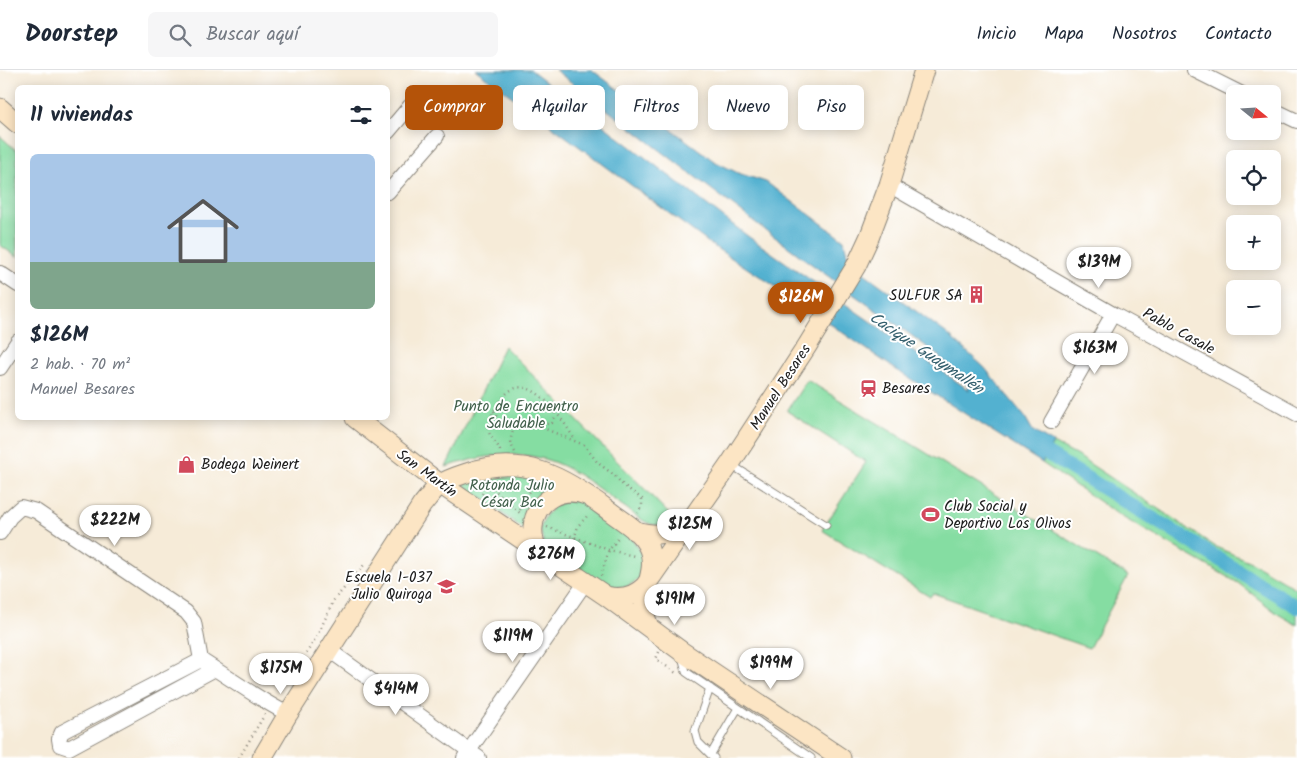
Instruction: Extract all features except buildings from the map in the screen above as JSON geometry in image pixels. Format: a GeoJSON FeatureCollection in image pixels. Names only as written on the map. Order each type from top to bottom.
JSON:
{"type":"FeatureCollection","features":[{"type":"Feature","properties":{"kind":"main road","name":"Manuel Besares"},"geometry":{"type":"LineString","coordinates":[[650,578],[730,464],[856,266],[889,185],[924,70]]}},
{"type":"Feature","properties":{"kind":"main road"},"geometry":{"type":"LineString","coordinates":[[0,108],[15,121]]}},
{"type":"Feature","properties":{"kind":"main road","name":"San Martín"},"geometry":{"type":"LineString","coordinates":[[358,420],[440,484],[596,590],[681,651],[841,758]]}},
{"type":"Feature","properties":{"kind":"main road"},"geometry":{"type":"LineString","coordinates":[[262,758],[288,714],[422,505],[440,484],[497,461],[547,472],[564,480],[653,535],[664,534],[674,529],[701,505]]}},
{"type":"Feature","properties":{"kind":"main road"},"geometry":{"type":"LineString","coordinates":[[537,550],[532,534],[534,521],[544,502],[559,493],[576,492],[596,500]]}},
{"type":"Feature","properties":{"kind":"main road"},"geometry":{"type":"LineString","coordinates":[[632,523],[645,541],[652,562],[644,608],[649,627]]}},
{"type":"Feature","properties":{"kind":"main road"},"geometry":{"type":"LineString","coordinates":[[596,590],[617,599],[630,596],[643,588],[650,578]]}},
{"type":"Feature","properties":{"kind":"street"},"geometry":{"type":"LineString","coordinates":[[1194,70],[1226,86]]}},
{"type":"Feature","properties":{"kind":"street"},"geometry":{"type":"LineString","coordinates":[[390,130],[405,112]]}},
{"type":"Feature","properties":{"kind":"street"},"geometry":{"type":"LineString","coordinates":[[1281,113],[1297,121]]}},
{"type":"Feature","properties":{"kind":"street"},"geometry":{"type":"LineString","coordinates":[[390,190],[437,136]]}},
{"type":"Feature","properties":{"kind":"street","name":"Pablo Casale"},"geometry":{"type":"LineString","coordinates":[[889,185],[1113,314],[1297,414]]}},
{"type":"Feature","properties":{"kind":"street"},"geometry":{"type":"LineString","coordinates":[[0,273],[15,282]]}},
{"type":"Feature","properties":{"kind":"street"},"geometry":{"type":"LineString","coordinates":[[1052,422],[1113,314]]}},
{"type":"Feature","properties":{"kind":"street"},"geometry":{"type":"LineString","coordinates":[[0,368],[15,346]]}},
{"type":"Feature","properties":{"kind":"street"},"geometry":{"type":"LineString","coordinates":[[0,532],[10,517],[21,507],[36,511],[186,612],[194,622],[201,660],[271,706],[288,714]]}},
{"type":"Feature","properties":{"kind":"street"},"geometry":{"type":"LineString","coordinates":[[329,650],[471,756],[596,590]]}},
{"type":"Feature","properties":{"kind":"street"},"geometry":{"type":"LineString","coordinates":[[201,660],[62,732],[59,738],[60,745],[70,748],[215,669]]}},
{"type":"Feature","properties":{"kind":"lane"},"geometry":{"type":"LineString","coordinates":[[730,464],[826,525]]}},
{"type":"Feature","properties":{"kind":"lane"},"geometry":{"type":"LineString","coordinates":[[681,651],[686,672],[811,758]]}},
{"type":"Feature","properties":{"kind":"lane"},"geometry":{"type":"LineString","coordinates":[[710,688],[695,731],[698,742],[712,756],[738,708]]}},
{"type":"Feature","properties":{"kind":"path"},"geometry":{"type":"LineString","coordinates":[[472,506],[497,473],[497,461],[500,450],[490,433],[490,423],[494,411],[504,396],[512,390],[522,387],[534,391],[555,411],[576,441]]}},
{"type":"Feature","properties":{"kind":"path"},"geometry":{"type":"LineString","coordinates":[[494,411],[497,418],[503,423],[536,425],[551,424],[555,417],[555,411]]}},
{"type":"Feature","properties":{"kind":"path"},"geometry":{"type":"LineString","coordinates":[[518,424],[513,431],[511,442],[515,451],[519,454]]}},
{"type":"Feature","properties":{"kind":"path"},"geometry":{"type":"LineString","coordinates":[[536,425],[587,447],[598,463],[642,499],[640,511],[609,550],[596,590]]}},
{"type":"Feature","properties":{"kind":"path"},"geometry":{"type":"LineString","coordinates":[[488,485],[519,513],[534,521],[609,550],[638,556]]}},
{"type":"Feature","properties":{"kind":"path"},"geometry":{"type":"LineString","coordinates":[[563,568],[567,563],[578,526],[596,500]]}},
{"type":"Feature","properties":{"kind":"green space"},"geometry":{"type":"Polygon","coordinates":[[[0,136],[15,149],[15,256],[0,245],[0,136]]]}},
{"type":"Feature","properties":{"kind":"green space","name":"Punto de Encuentro Saludable"},"geometry":{"type":"Polygon","coordinates":[[[504,346],[673,518],[667,523],[660,525],[647,523],[577,474],[555,463],[532,456],[495,456],[470,460],[446,467],[504,346]]]}},
{"type":"Feature","properties":{"kind":"green space","name":"Club Social y Deportivo Los Olivos"},"geometry":{"type":"Polygon","coordinates":[[[807,380],[1128,576],[1089,648],[933,593],[930,597],[822,530],[866,462],[787,411],[807,380]]]}},
{"type":"Feature","properties":{"kind":"green space"},"geometry":{"type":"Polygon","coordinates":[[[1053,443],[1081,458],[1216,547],[1251,562],[1297,589],[1297,625],[1278,614],[1238,583],[1122,517],[1042,463],[1053,443]]]}},
{"type":"Feature","properties":{"kind":"green space","name":"Rotonda Julio César Bac"},"geometry":{"type":"Polygon","coordinates":[[[519,472],[553,486],[545,491],[523,529],[464,485],[472,478],[519,472]]]}},
{"type":"Feature","properties":{"kind":"green space","name":"Rotonda Julio César Bac"},"geometry":{"type":"Polygon","coordinates":[[[578,500],[626,528],[643,557],[641,574],[638,580],[626,587],[607,587],[545,547],[540,529],[546,515],[557,503],[578,500]]]}},
{"type":"Feature","properties":{"kind":"water"},"geometry":{"type":"Polygon","coordinates":[[[476,70],[531,70],[551,85],[513,85],[513,97],[503,90],[503,85],[496,85],[476,70]]]}},
{"type":"Feature","properties":{"kind":"water"},"geometry":{"type":"Polygon","coordinates":[[[555,70],[592,70],[615,87],[615,116],[605,108],[605,85],[575,85],[555,70]]]}},
{"type":"Feature","properties":{"kind":"water"},"geometry":{"type":"Polygon","coordinates":[[[605,127],[749,237],[969,390],[958,374],[922,343],[763,229],[633,130],[672,130],[714,161],[738,173],[766,182],[844,240],[849,262],[946,333],[984,367],[1025,417],[1033,431],[1053,443],[1042,463],[898,371],[787,294],[713,246],[557,130],[605,130],[605,127]]]}},
{"type":"Feature","properties":{"kind":"waterway","name":"Cacique Guaymallén"},"geometry":{"type":"LineString","coordinates":[[1033,445],[1297,607]]}},
{"type":"Feature","properties":{"kind":"place","name":"SULFUR SA"},"geometry":{"type":"Point","coordinates":[977,295]}},
{"type":"Feature","properties":{"kind":"place","name":"Besares"},"geometry":{"type":"Point","coordinates":[868,388]}},
{"type":"Feature","properties":{"kind":"place","name":"Bodega Weinert"},"geometry":{"type":"Point","coordinates":[187,464]}},
{"type":"Feature","properties":{"kind":"place","name":"Club Social y Deportivo Los Olivos"},"geometry":{"type":"Point","coordinates":[930,515]}},
{"type":"Feature","properties":{"kind":"place","name":"Escuela 1-037 Julio Quiroga"},"geometry":{"type":"Point","coordinates":[446,586]}}]}
